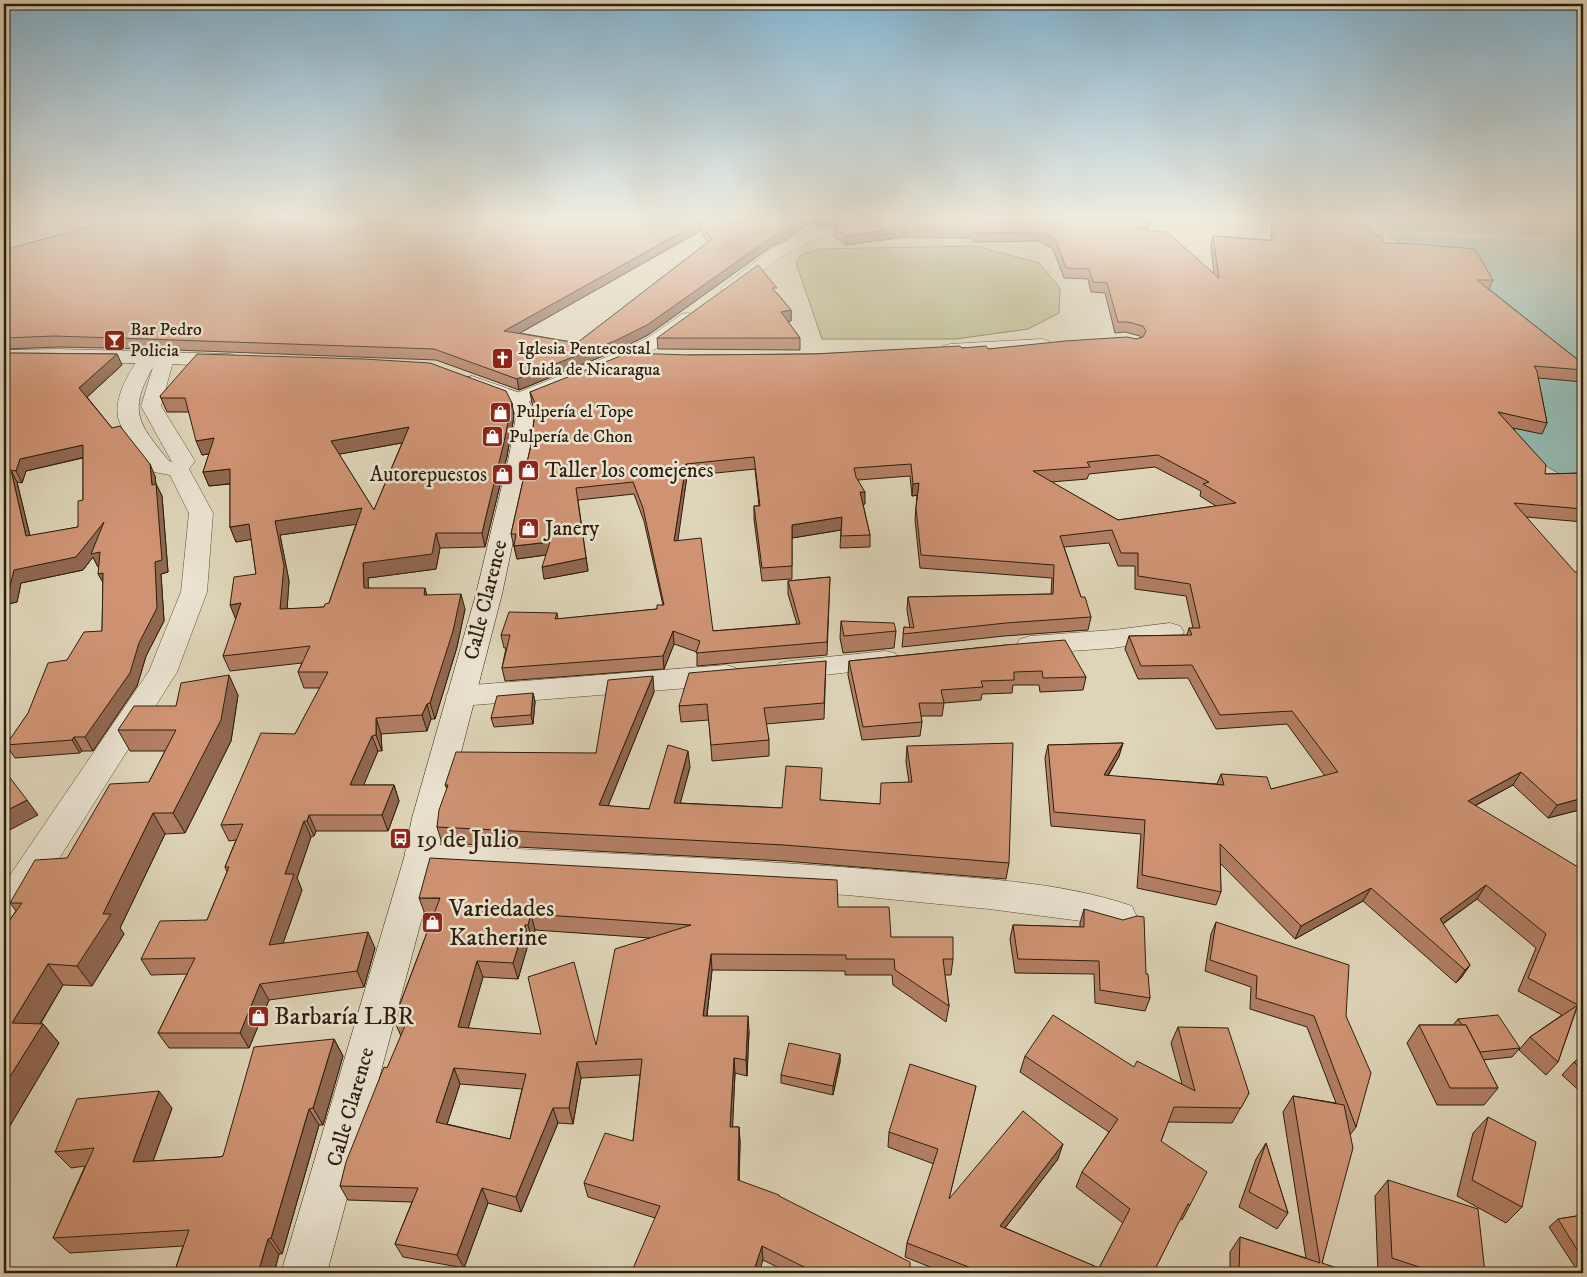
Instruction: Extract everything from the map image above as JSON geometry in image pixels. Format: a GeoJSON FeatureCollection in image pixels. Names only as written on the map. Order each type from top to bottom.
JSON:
{"type":"FeatureCollection","features":[{"type":"Feature","properties":{"kind":"street"},"geometry":{"type":"LineString","coordinates":[[718,296],[740,280]]}},
{"type":"Feature","properties":{"kind":"street"},"geometry":{"type":"LineString","coordinates":[[454,375],[519,399],[626,356],[656,341],[702,307]]}},
{"type":"Feature","properties":{"kind":"street"},"geometry":{"type":"LineString","coordinates":[[931,351],[1057,344]]}},
{"type":"Feature","properties":{"kind":"street"},"geometry":{"type":"LineString","coordinates":[[4,356],[59,355],[244,360]]}},
{"type":"Feature","properties":{"kind":"street"},"geometry":{"type":"LineString","coordinates":[[626,356],[663,358]]}},
{"type":"Feature","properties":{"kind":"street"},"geometry":{"type":"LineString","coordinates":[[4,912],[31,874],[163,672],[194,592],[201,513],[178,469],[162,467],[146,447],[128,416],[132,393],[140,373],[157,357]]}},
{"type":"Feature","properties":{"kind":"street","name":"Calle Clarence"},"geometry":{"type":"LineString","coordinates":[[304,1273],[421,858],[428,818],[489,594],[521,450],[526,416],[519,399]]}},
{"type":"Feature","properties":{"kind":"street"},"geometry":{"type":"LineString","coordinates":[[1004,647],[1113,639],[1170,632]]}},
{"type":"Feature","properties":{"kind":"street"},"geometry":{"type":"LineString","coordinates":[[461,696],[755,672],[909,657]]}},
{"type":"Feature","properties":{"kind":"street"},"geometry":{"type":"LineString","coordinates":[[421,858],[848,881],[989,894],[1081,906],[1120,917]]}},
{"type":"Feature","properties":{"kind":"green space"},"geometry":{"type":"Polygon","coordinates":[[[802,280],[1053,280],[1060,288],[1059,313],[1028,329],[956,339],[822,339],[802,280]]]}},
{"type":"Feature","properties":{"kind":"water"},"geometry":{"type":"Polygon","coordinates":[[[1442,280],[1583,280],[1583,488],[1533,458],[1505,431],[1484,315],[1442,280]]]}},
{"type":"Feature","properties":{"kind":"building"},"geometry":{"type":"Polygon","coordinates":[[[4,280],[596,280],[504,331],[577,343],[659,280],[711,280],[647,325],[617,340],[517,379],[434,349],[54,336],[4,338],[4,280]]]}},
{"type":"Feature","properties":{"kind":"building"},"geometry":{"type":"Polygon","coordinates":[[[738,280],[770,280],[777,288],[772,288],[791,310],[781,312],[800,338],[657,338],[738,280]]]}},
{"type":"Feature","properties":{"kind":"building"},"geometry":{"type":"Polygon","coordinates":[[[1092,280],[1493,280],[1477,280],[1583,364],[1583,370],[1534,366],[1537,371],[1547,423],[1498,412],[1546,465],[1545,474],[1583,473],[1583,509],[1514,503],[1575,572],[1583,572],[1583,798],[1557,805],[1521,772],[1468,801],[1583,870],[1583,989],[1578,1005],[1528,978],[1546,934],[1486,885],[1440,919],[1470,965],[1465,970],[1371,888],[1301,926],[1220,844],[1221,892],[1142,875],[1145,820],[1054,812],[1048,745],[1123,743],[1104,775],[1224,785],[1221,774],[1267,777],[1271,789],[1338,772],[1292,711],[1220,715],[1192,665],[1141,666],[1129,636],[1192,635],[1189,628],[1200,628],[1190,584],[1138,576],[1138,553],[1121,553],[1112,530],[1060,536],[1081,597],[1085,597],[1091,617],[1006,623],[903,634],[904,627],[914,628],[908,597],[1053,594],[1054,565],[921,555],[916,508],[919,483],[913,484],[911,464],[854,468],[856,477],[865,492],[860,492],[870,535],[841,536],[842,517],[792,525],[792,566],[762,568],[754,506],[760,506],[754,457],[686,464],[674,541],[701,538],[713,631],[800,624],[788,581],[830,577],[827,642],[696,653],[700,641],[673,631],[663,656],[502,668],[510,635],[501,635],[509,612],[557,613],[555,619],[657,609],[657,605],[664,605],[643,508],[633,482],[576,488],[586,558],[542,567],[550,542],[514,546],[516,534],[511,534],[531,445],[536,405],[530,392],[628,353],[689,355],[814,354],[960,346],[962,348],[986,346],[988,349],[1065,341],[1127,337],[1136,339],[1143,337],[1146,331],[1143,326],[1128,322],[1118,322],[1107,283],[1093,282],[1092,280]],[[1158,455],[1087,462],[1090,467],[1033,471],[1118,520],[1236,503],[1203,484],[1209,482],[1158,455]]]}},
{"type":"Feature","properties":{"kind":"building"},"geometry":{"type":"Polygon","coordinates":[[[4,353],[117,354],[79,388],[112,428],[120,426],[150,464],[152,485],[156,484],[162,560],[155,562],[157,608],[139,643],[130,673],[85,737],[74,737],[72,740],[6,745],[28,713],[48,663],[67,660],[84,632],[102,631],[103,573],[98,574],[100,552],[91,554],[104,522],[76,557],[14,570],[9,590],[4,591],[4,353]],[[83,445],[20,459],[16,471],[11,470],[26,536],[78,527],[78,501],[83,500],[83,445]]]}},
{"type":"Feature","properties":{"kind":"building"},"geometry":{"type":"Polygon","coordinates":[[[197,354],[430,363],[506,391],[512,403],[482,533],[436,533],[432,554],[363,563],[364,588],[425,588],[424,595],[461,594],[453,631],[430,703],[427,704],[422,715],[376,718],[376,735],[372,736],[350,785],[394,785],[382,815],[309,815],[307,821],[304,821],[285,874],[294,874],[269,945],[368,932],[357,971],[260,984],[240,1033],[158,1033],[195,958],[141,959],[160,921],[207,920],[229,867],[225,867],[243,824],[221,825],[261,733],[295,734],[328,672],[298,672],[310,646],[223,656],[241,603],[230,605],[234,577],[256,574],[249,524],[230,527],[230,469],[203,472],[214,438],[196,441],[185,398],[161,398],[160,396],[197,354]],[[409,427],[331,441],[374,510],[409,427]],[[362,508],[275,521],[284,566],[280,609],[324,607],[325,604],[329,603],[362,508]]]}},
{"type":"Feature","properties":{"kind":"building"},"geometry":{"type":"Polygon","coordinates":[[[841,621],[894,623],[896,631],[844,636],[841,621]]]}},
{"type":"Feature","properties":{"kind":"building"},"geometry":{"type":"Polygon","coordinates":[[[1065,640],[1086,677],[1043,678],[1042,671],[1014,672],[1014,680],[981,681],[983,687],[941,690],[944,703],[919,703],[922,722],[863,727],[849,661],[1065,640]]]}},
{"type":"Feature","properties":{"kind":"building"},"geometry":{"type":"Polygon","coordinates":[[[826,661],[824,703],[764,708],[769,740],[711,745],[707,704],[679,706],[689,673],[826,661]]]}},
{"type":"Feature","properties":{"kind":"building"},"geometry":{"type":"Polygon","coordinates":[[[229,675],[221,720],[173,813],[153,813],[103,914],[111,914],[77,966],[48,964],[12,1023],[43,1024],[4,1086],[4,928],[22,903],[10,903],[35,860],[67,858],[110,784],[149,782],[176,730],[118,730],[134,706],[176,706],[181,683],[229,675]]]}},
{"type":"Feature","properties":{"kind":"building"},"geometry":{"type":"Polygon","coordinates":[[[653,676],[599,805],[649,809],[668,745],[688,751],[674,803],[782,808],[786,766],[822,768],[820,800],[880,804],[881,783],[912,782],[907,746],[1013,743],[1009,863],[784,845],[437,827],[439,810],[448,785],[445,785],[456,752],[596,753],[608,680],[653,676]]]}},
{"type":"Feature","properties":{"kind":"building"},"geometry":{"type":"Polygon","coordinates":[[[533,693],[531,715],[491,718],[497,696],[533,693]]]}},
{"type":"Feature","properties":{"kind":"building"},"geometry":{"type":"Polygon","coordinates":[[[4,770],[27,800],[4,812],[4,770]]]}},
{"type":"Feature","properties":{"kind":"building"},"geometry":{"type":"Polygon","coordinates":[[[430,858],[837,880],[838,907],[889,907],[891,937],[953,937],[953,959],[943,959],[949,1006],[895,970],[894,959],[846,959],[846,955],[711,954],[703,1016],[748,1016],[746,1060],[734,1058],[730,1127],[739,1127],[738,1180],[779,1195],[910,1262],[910,1273],[816,1273],[762,1246],[753,1273],[631,1273],[660,1206],[584,1183],[605,1133],[633,1141],[642,1059],[577,1062],[569,1108],[553,1108],[516,1197],[482,1188],[457,1255],[395,1244],[418,1188],[340,1186],[346,1162],[384,1067],[387,1068],[407,1021],[394,1020],[440,898],[419,898],[430,858]],[[531,914],[528,925],[525,925],[513,963],[477,961],[458,1027],[541,1034],[528,977],[574,962],[596,1045],[615,949],[691,925],[531,914]],[[454,1068],[436,1122],[510,1139],[526,1074],[454,1068]]]}},
{"type":"Feature","properties":{"kind":"building"},"geometry":{"type":"Polygon","coordinates":[[[1084,909],[1123,920],[1137,916],[1144,917],[1146,974],[1148,974],[1150,998],[1100,990],[1099,961],[1018,959],[1013,925],[1084,927],[1084,909]]]}},
{"type":"Feature","properties":{"kind":"building"},"geometry":{"type":"Polygon","coordinates":[[[1216,922],[1349,965],[1346,1016],[1371,1073],[1356,1127],[1314,1016],[1256,998],[1257,976],[1210,960],[1216,922]]]}},
{"type":"Feature","properties":{"kind":"building"},"geometry":{"type":"Polygon","coordinates":[[[1577,1005],[1558,1062],[1530,1037],[1577,1005]]]}},
{"type":"Feature","properties":{"kind":"building"},"geometry":{"type":"Polygon","coordinates":[[[1053,1015],[1134,1067],[1137,1061],[1195,1091],[1178,1027],[1228,1028],[1249,1093],[1241,1108],[1174,1107],[1161,1141],[1207,1172],[1190,1205],[1188,1204],[1153,1273],[984,1273],[907,1243],[938,1149],[889,1132],[910,1064],[976,1086],[949,1199],[1023,1111],[1063,1144],[1000,1226],[1099,1268],[1130,1209],[1082,1172],[1118,1119],[1025,1056],[1053,1015]]]}},
{"type":"Feature","properties":{"kind":"building"},"geometry":{"type":"Polygon","coordinates":[[[1498,1015],[1520,1048],[1480,1052],[1466,1025],[1462,1025],[1458,1019],[1498,1015]]]}},
{"type":"Feature","properties":{"kind":"building"},"geometry":{"type":"Polygon","coordinates":[[[1419,1025],[1466,1025],[1498,1088],[1450,1088],[1419,1025]]]}},
{"type":"Feature","properties":{"kind":"building"},"geometry":{"type":"Polygon","coordinates":[[[334,1039],[313,1108],[309,1109],[271,1238],[268,1239],[258,1273],[174,1273],[189,1230],[53,1238],[94,1148],[55,1152],[77,1099],[159,1091],[133,1162],[220,1157],[223,1156],[254,1047],[334,1039]]]}},
{"type":"Feature","properties":{"kind":"building"},"geometry":{"type":"Polygon","coordinates":[[[789,1043],[840,1054],[833,1086],[781,1075],[789,1043]]]}},
{"type":"Feature","properties":{"kind":"building"},"geometry":{"type":"Polygon","coordinates":[[[1583,1056],[1583,1071],[1574,1062],[1583,1056]]]}},
{"type":"Feature","properties":{"kind":"building"},"geometry":{"type":"Polygon","coordinates":[[[1293,1096],[1344,1105],[1353,1148],[1322,1263],[1337,1268],[1337,1273],[1239,1273],[1240,1237],[1320,1263],[1293,1096]]]}},
{"type":"Feature","properties":{"kind":"building"},"geometry":{"type":"Polygon","coordinates":[[[1488,1117],[1536,1142],[1522,1207],[1472,1180],[1488,1117]]]}},
{"type":"Feature","properties":{"kind":"building"},"geometry":{"type":"Polygon","coordinates":[[[1266,1143],[1288,1213],[1249,1192],[1266,1143]]]}},
{"type":"Feature","properties":{"kind":"building"},"geometry":{"type":"Polygon","coordinates":[[[1388,1180],[1478,1209],[1485,1273],[1437,1273],[1392,1258],[1388,1180]]]}},
{"type":"Feature","properties":{"kind":"building"},"geometry":{"type":"Polygon","coordinates":[[[1583,1215],[1583,1259],[1558,1219],[1583,1215]]]}},
{"type":"Feature","properties":{"kind":"place","name":"Bar Pedro Policia"},"geometry":{"type":"Point","coordinates":[114,340]}},
{"type":"Feature","properties":{"kind":"place","name":"Iglesia Pentecostal Unida de Nicaragua"},"geometry":{"type":"Point","coordinates":[502,359]}},
{"type":"Feature","properties":{"kind":"place","name":"Pulpería el Tope"},"geometry":{"type":"Point","coordinates":[500,412]}},
{"type":"Feature","properties":{"kind":"place","name":"Pulpería de Chon"},"geometry":{"type":"Point","coordinates":[493,437]}},
{"type":"Feature","properties":{"kind":"place","name":"Taller los comejenes"},"geometry":{"type":"Point","coordinates":[529,471]}},
{"type":"Feature","properties":{"kind":"place","name":"Autorepuestos"},"geometry":{"type":"Point","coordinates":[503,475]}},
{"type":"Feature","properties":{"kind":"place","name":"Janery"},"geometry":{"type":"Point","coordinates":[529,529]}},
{"type":"Feature","properties":{"kind":"place","name":"19 de Julio"},"geometry":{"type":"Point","coordinates":[400,839]}},
{"type":"Feature","properties":{"kind":"place","name":"Variedades Katherine"},"geometry":{"type":"Point","coordinates":[433,922]}},
{"type":"Feature","properties":{"kind":"place","name":"Barbaría LBR"},"geometry":{"type":"Point","coordinates":[258,1016]}}]}
